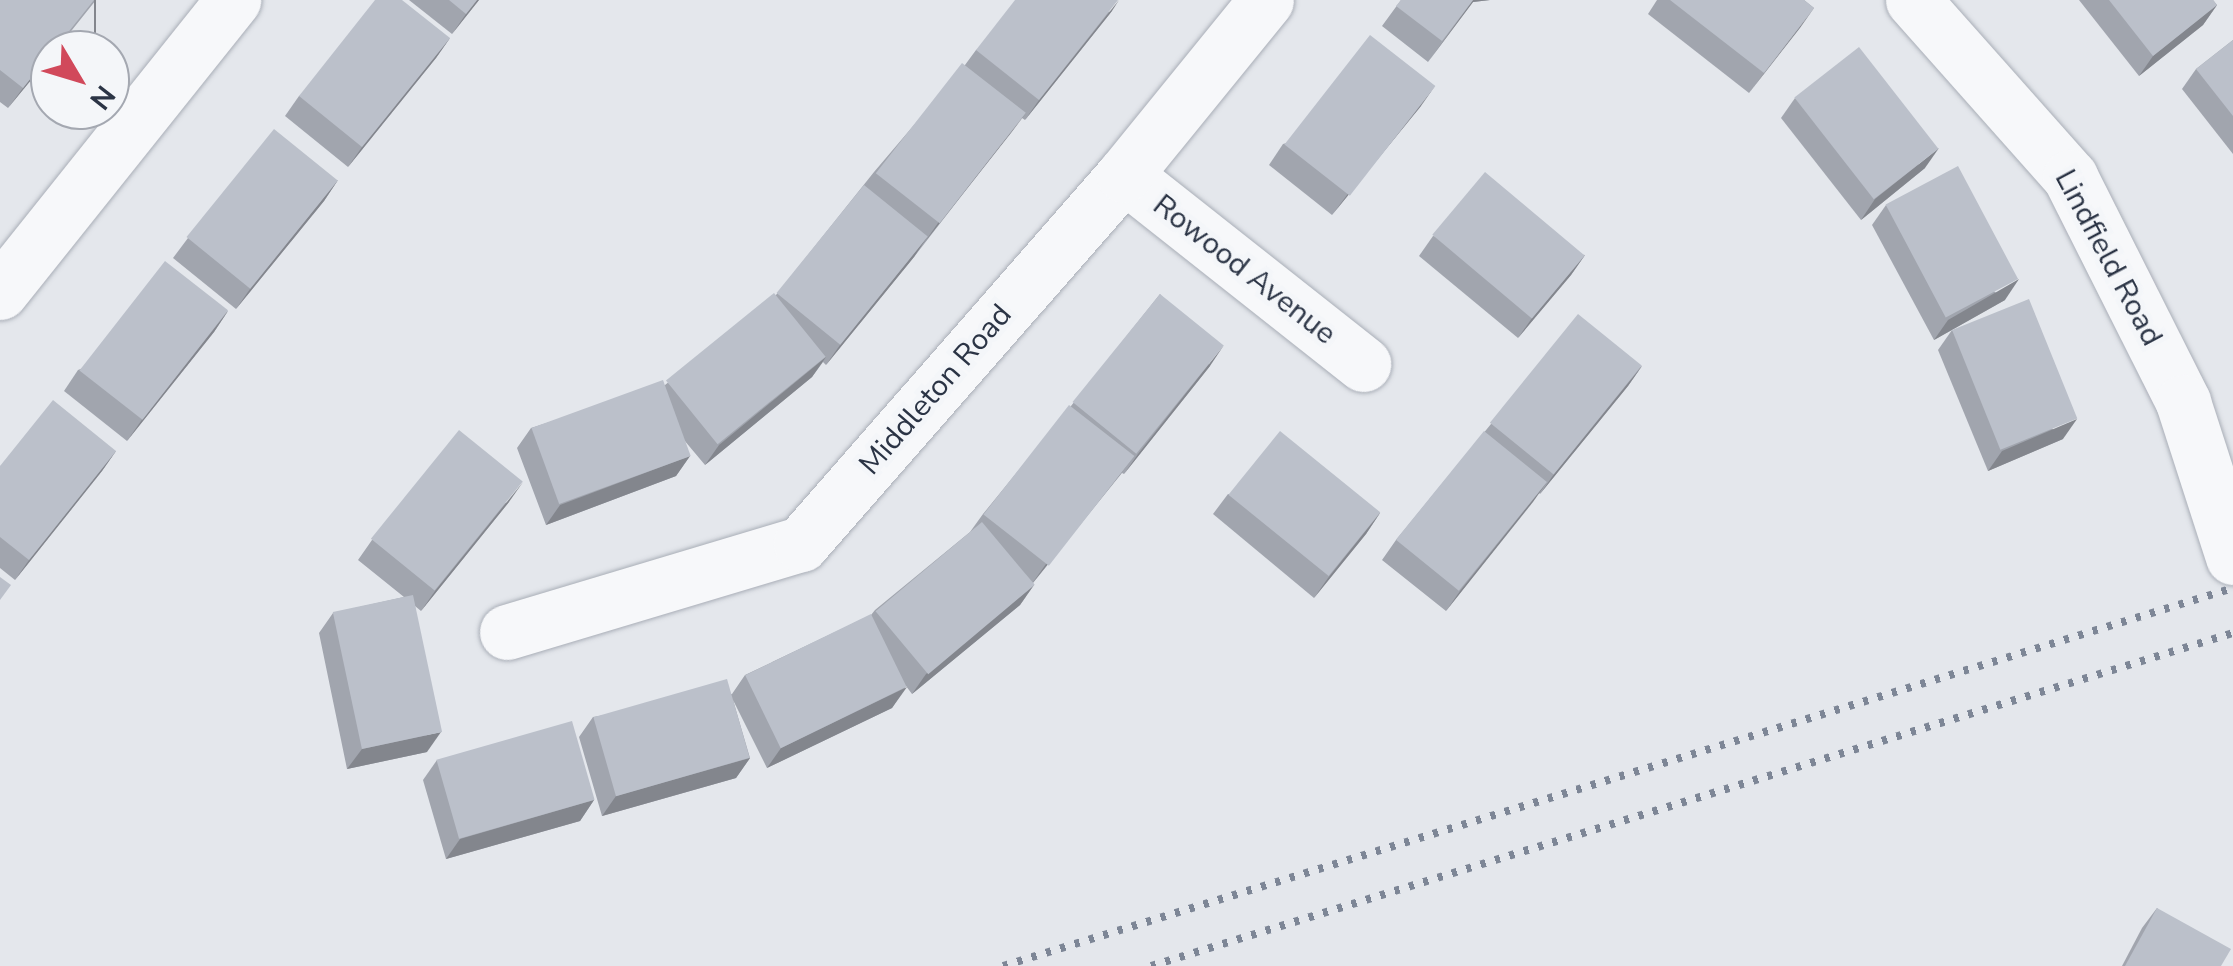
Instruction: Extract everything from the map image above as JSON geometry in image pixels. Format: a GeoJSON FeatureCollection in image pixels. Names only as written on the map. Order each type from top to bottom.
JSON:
{"type":"FeatureCollection","features":[{"type":"Feature","properties":{"kind":"street"},"geometry":{"type":"LineString","coordinates":[[0,292],[234,0]]}},
{"type":"Feature","properties":{"kind":"street","name":"Middleton Road"},"geometry":{"type":"LineString","coordinates":[[507,632],[801,544],[1124,175],[1266,0]]}},
{"type":"Feature","properties":{"kind":"street","name":"Lindfield Road"},"geometry":{"type":"LineString","coordinates":[[1912,0],[2070,177],[2183,402],[2233,557]]}},
{"type":"Feature","properties":{"kind":"street","name":"Rowood Avenue"},"geometry":{"type":"LineString","coordinates":[[1124,175],[1363,364]]}},
{"type":"Feature","properties":{"kind":"building"},"geometry":{"type":"Polygon","coordinates":[[[0,0],[94,0],[70,30],[30,30],[30,79],[23,88],[0,70],[0,0]]]}},
{"type":"Feature","properties":{"kind":"building"},"geometry":{"type":"Polygon","coordinates":[[[375,0],[402,0],[450,38],[362,147],[299,96],[375,0]]]}},
{"type":"Feature","properties":{"kind":"building"},"geometry":{"type":"Polygon","coordinates":[[[449,0],[477,0],[466,14],[449,0]]]}},
{"type":"Feature","properties":{"kind":"building"},"geometry":{"type":"Polygon","coordinates":[[[1015,0],[1118,0],[1039,100],[976,50],[1015,0]]]}},
{"type":"Feature","properties":{"kind":"building"},"geometry":{"type":"Polygon","coordinates":[[[1401,0],[1473,0],[1442,41],[1396,6],[1401,0]]]}},
{"type":"Feature","properties":{"kind":"building"},"geometry":{"type":"Polygon","coordinates":[[[1670,0],[1804,0],[1814,8],[1764,73],[1670,0]]]}},
{"type":"Feature","properties":{"kind":"building"},"geometry":{"type":"Polygon","coordinates":[[[2109,0],[2213,0],[2217,5],[2153,56],[2109,0]]]}},
{"type":"Feature","properties":{"kind":"building"},"geometry":{"type":"Polygon","coordinates":[[[1370,35],[1435,86],[1350,196],[1284,145],[1370,35]]]}},
{"type":"Feature","properties":{"kind":"building"},"geometry":{"type":"Polygon","coordinates":[[[2233,40],[2233,116],[2196,69],[2233,40]]]}},
{"type":"Feature","properties":{"kind":"building"},"geometry":{"type":"Polygon","coordinates":[[[1859,47],[1938,149],[1874,199],[1794,97],[1859,47]]]}},
{"type":"Feature","properties":{"kind":"building"},"geometry":{"type":"Polygon","coordinates":[[[962,63],[1026,113],[940,223],[876,173],[962,63]]]}},
{"type":"Feature","properties":{"kind":"building"},"geometry":{"type":"Polygon","coordinates":[[[274,129],[338,181],[250,289],[187,237],[274,129]]]}},
{"type":"Feature","properties":{"kind":"building"},"geometry":{"type":"Polygon","coordinates":[[[1958,166],[2018,279],[1946,318],[1886,204],[1958,166]]]}},
{"type":"Feature","properties":{"kind":"building"},"geometry":{"type":"Polygon","coordinates":[[[1485,172],[1585,256],[1532,318],[1432,235],[1485,172]]]}},
{"type":"Feature","properties":{"kind":"building"},"geometry":{"type":"Polygon","coordinates":[[[864,185],[928,237],[840,345],[777,293],[864,185]]]}},
{"type":"Feature","properties":{"kind":"building"},"geometry":{"type":"Polygon","coordinates":[[[165,261],[228,310],[142,420],[79,371],[165,261]]]}},
{"type":"Feature","properties":{"kind":"building"},"geometry":{"type":"Polygon","coordinates":[[[774,293],[826,357],[718,444],[666,380],[774,293]]]}},
{"type":"Feature","properties":{"kind":"building"},"geometry":{"type":"Polygon","coordinates":[[[1160,294],[1224,346],[1136,454],[1073,402],[1160,294]]]}},
{"type":"Feature","properties":{"kind":"building"},"geometry":{"type":"Polygon","coordinates":[[[2029,299],[2077,419],[2000,450],[1952,330],[2029,299]]]}},
{"type":"Feature","properties":{"kind":"building"},"geometry":{"type":"Polygon","coordinates":[[[1578,314],[1642,366],[1554,474],[1490,423],[1578,314]]]}},
{"type":"Feature","properties":{"kind":"building"},"geometry":{"type":"Polygon","coordinates":[[[663,380],[691,456],[559,504],[531,428],[663,380]]]}},
{"type":"Feature","properties":{"kind":"building"},"geometry":{"type":"Polygon","coordinates":[[[53,400],[116,451],[29,560],[0,537],[0,466],[53,400]]]}},
{"type":"Feature","properties":{"kind":"building"},"geometry":{"type":"Polygon","coordinates":[[[1069,405],[1134,456],[1049,566],[983,515],[1069,405]]]}},
{"type":"Feature","properties":{"kind":"building"},"geometry":{"type":"Polygon","coordinates":[[[459,430],[523,482],[435,590],[371,539],[459,430]]]}},
{"type":"Feature","properties":{"kind":"building"},"geometry":{"type":"Polygon","coordinates":[[[1280,431],[1380,512],[1329,576],[1228,495],[1280,431]]]}},
{"type":"Feature","properties":{"kind":"building"},"geometry":{"type":"Polygon","coordinates":[[[1484,431],[1547,482],[1459,591],[1396,540],[1484,431]]]}},
{"type":"Feature","properties":{"kind":"building"},"geometry":{"type":"Polygon","coordinates":[[[982,522],[1035,585],[928,674],[876,611],[982,522]]]}},
{"type":"Feature","properties":{"kind":"building"},"geometry":{"type":"Polygon","coordinates":[[[0,577],[11,585],[0,600],[0,577]]]}},
{"type":"Feature","properties":{"kind":"building"},"geometry":{"type":"Polygon","coordinates":[[[413,595],[442,732],[362,749],[333,612],[413,595]]]}},
{"type":"Feature","properties":{"kind":"building"},"geometry":{"type":"Polygon","coordinates":[[[871,614],[907,687],[781,748],[745,675],[871,614]]]}},
{"type":"Feature","properties":{"kind":"building"},"geometry":{"type":"Polygon","coordinates":[[[727,679],[750,758],[616,796],[593,717],[727,679]]]}},
{"type":"Feature","properties":{"kind":"building"},"geometry":{"type":"Polygon","coordinates":[[[572,721],[595,800],[459,839],[436,760],[572,721]]]}},
{"type":"Feature","properties":{"kind":"building"},"geometry":{"type":"Polygon","coordinates":[[[2157,908],[2231,949],[2221,966],[2125,966],[2157,908]]]}},
{"type":"Feature","properties":{"kind":"railway"},"geometry":{"type":"LineString","coordinates":[[1003,966],[2233,588]]}},
{"type":"Feature","properties":{"kind":"railway"},"geometry":{"type":"LineString","coordinates":[[1151,966],[2233,633]]}}]}
